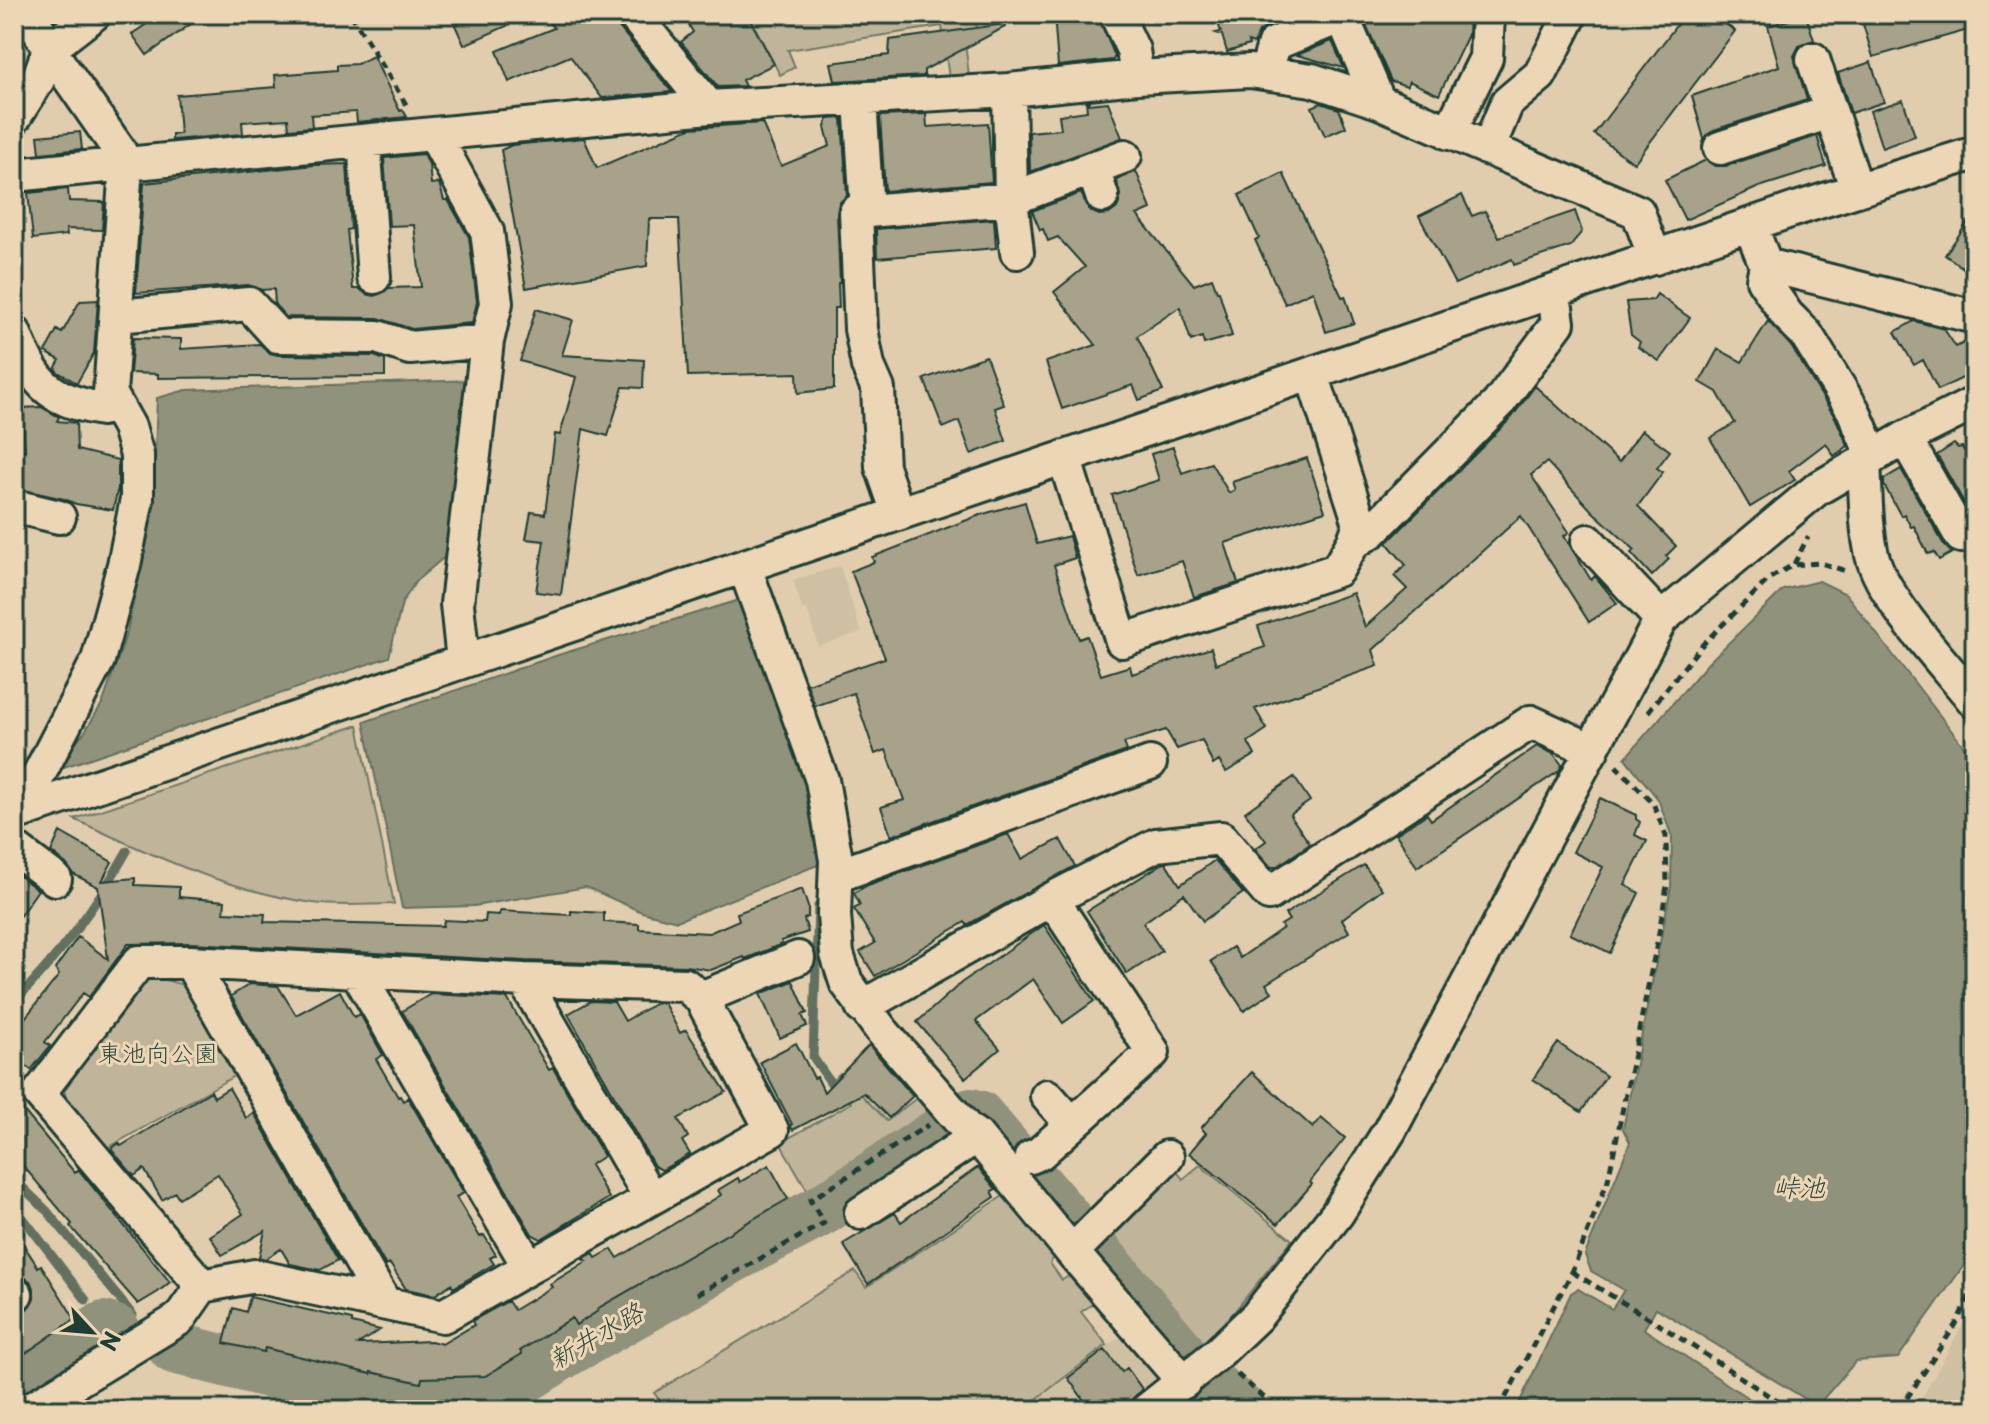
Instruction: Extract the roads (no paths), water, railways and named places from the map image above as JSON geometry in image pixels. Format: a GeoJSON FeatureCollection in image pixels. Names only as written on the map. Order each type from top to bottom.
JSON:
{"type":"FeatureCollection","features":[{"type":"Feature","properties":{"kind":"street"},"geometry":{"type":"LineString","coordinates":[[20,811],[98,660],[124,565],[134,512],[137,455],[129,427],[110,393],[126,166],[119,150],[49,49],[30,14]]}},
{"type":"Feature","properties":{"kind":"street"},"geometry":{"type":"LineString","coordinates":[[14,118],[38,80],[49,49],[94,14]]}},
{"type":"Feature","properties":{"kind":"street"},"geometry":{"type":"LineString","coordinates":[[633,14],[709,107]]}},
{"type":"Feature","properties":{"kind":"street"},"geometry":{"type":"LineString","coordinates":[[1116,14],[1133,50],[1137,77]]}},
{"type":"Feature","properties":{"kind":"street"},"geometry":{"type":"LineString","coordinates":[[1449,133],[1486,58],[1488,14]]}},
{"type":"Feature","properties":{"kind":"street"},"geometry":{"type":"LineString","coordinates":[[1488,149],[1507,103],[1540,75],[1571,14]]}},
{"type":"Feature","properties":{"kind":"street"},"geometry":{"type":"LineString","coordinates":[[1266,73],[1274,44],[1342,15],[1379,102]]}},
{"type":"Feature","properties":{"kind":"street"},"geometry":{"type":"LineString","coordinates":[[1813,59],[1857,190]]}},
{"type":"Feature","properties":{"kind":"street"},"geometry":{"type":"LineString","coordinates":[[14,175],[709,107],[860,100],[1250,71],[1312,80],[1379,102],[1638,212],[1655,258]]}},
{"type":"Feature","properties":{"kind":"street"},"geometry":{"type":"LineString","coordinates":[[1009,90],[1011,199],[1017,252]]}},
{"type":"Feature","properties":{"kind":"street"},"geometry":{"type":"LineString","coordinates":[[860,100],[867,211]]}},
{"type":"Feature","properties":{"kind":"street"},"geometry":{"type":"LineString","coordinates":[[1720,148],[1830,112]]}},
{"type":"Feature","properties":{"kind":"street"},"geometry":{"type":"LineString","coordinates":[[428,135],[487,231],[496,303],[487,341],[457,604],[463,661]]}},
{"type":"Feature","properties":{"kind":"street"},"geometry":{"type":"LineString","coordinates":[[364,141],[374,277]]}},
{"type":"Feature","properties":{"kind":"street"},"geometry":{"type":"LineString","coordinates":[[20,811],[745,568],[898,513],[1750,225],[1975,153]]}},
{"type":"Feature","properties":{"kind":"street"},"geometry":{"type":"LineString","coordinates":[[898,513],[882,467],[878,389],[868,366],[861,329],[856,212],[1011,199],[1097,183],[1125,156]]}},
{"type":"Feature","properties":{"kind":"street"},"geometry":{"type":"LineString","coordinates":[[1750,225],[1766,265],[1763,280],[1787,315],[1806,334],[1845,397],[1869,460],[1866,523],[1873,557],[1884,586],[1975,702]]}},
{"type":"Feature","properties":{"kind":"street"},"geometry":{"type":"LineString","coordinates":[[1766,265],[1975,317]]}},
{"type":"Feature","properties":{"kind":"street"},"geometry":{"type":"LineString","coordinates":[[117,316],[249,304],[278,336],[377,337],[410,348],[487,341]]}},
{"type":"Feature","properties":{"kind":"street"},"geometry":{"type":"LineString","coordinates":[[1353,543],[1372,531],[1498,404],[1558,323],[1556,308]]}},
{"type":"Feature","properties":{"kind":"street"},"geometry":{"type":"LineString","coordinates":[[14,332],[30,371],[53,393],[73,404],[102,409]]}},
{"type":"Feature","properties":{"kind":"street"},"geometry":{"type":"LineString","coordinates":[[1064,457],[1122,641],[1337,570],[1360,524],[1312,374]]}},
{"type":"Feature","properties":{"kind":"street"},"geometry":{"type":"LineString","coordinates":[[1147,1410],[1216,1355],[1257,1316],[1337,1214],[1375,1154],[1601,755],[1661,619],[1817,489],[1905,438],[1975,403]]}},
{"type":"Feature","properties":{"kind":"street"},"geometry":{"type":"LineString","coordinates":[[1905,438],[1961,536]]}},
{"type":"Feature","properties":{"kind":"street"},"geometry":{"type":"LineString","coordinates":[[14,506],[59,517]]}},
{"type":"Feature","properties":{"kind":"street"},"geometry":{"type":"LineString","coordinates":[[1588,541],[1661,619]]}},
{"type":"Feature","properties":{"kind":"street"},"geometry":{"type":"LineString","coordinates":[[745,568],[822,780],[831,823],[836,876],[837,954],[846,982],[862,1007],[965,1125],[1082,1243],[1184,1382]]}},
{"type":"Feature","properties":{"kind":"street"},"geometry":{"type":"LineString","coordinates":[[862,1007],[1052,899],[1156,845],[1221,838],[1269,894],[1531,722],[1601,755]]}},
{"type":"Feature","properties":{"kind":"street"},"geometry":{"type":"LineString","coordinates":[[836,876],[1150,763]]}},
{"type":"Feature","properties":{"kind":"street"},"geometry":{"type":"LineString","coordinates":[[14,848],[55,879]]}},
{"type":"Feature","properties":{"kind":"street"},"geometry":{"type":"LineString","coordinates":[[1031,1157],[1040,1153],[1153,1052],[1052,899]]}},
{"type":"Feature","properties":{"kind":"street"},"geometry":{"type":"LineString","coordinates":[[701,998],[798,958]]}},
{"type":"Feature","properties":{"kind":"street"},"geometry":{"type":"LineString","coordinates":[[29,1410],[179,1319],[202,1286],[255,1276],[443,1316],[772,1130],[701,998],[685,985],[139,962],[39,1093],[202,1286]]}},
{"type":"Feature","properties":{"kind":"street"},"geometry":{"type":"LineString","coordinates":[[190,962],[384,1302]]}},
{"type":"Feature","properties":{"kind":"street"},"geometry":{"type":"LineString","coordinates":[[357,972],[529,1267]]}},
{"type":"Feature","properties":{"kind":"street"},"geometry":{"type":"LineString","coordinates":[[524,980],[650,1197]]}},
{"type":"Feature","properties":{"kind":"street"},"geometry":{"type":"LineString","coordinates":[[1047,1096],[1072,1124]]}},
{"type":"Feature","properties":{"kind":"street"},"geometry":{"type":"LineString","coordinates":[[861,1213],[965,1125]]}},
{"type":"Feature","properties":{"kind":"street"},"geometry":{"type":"LineString","coordinates":[[1082,1243],[1167,1157]]}},
{"type":"Feature","properties":{"kind":"water"},"geometry":{"type":"Polygon","coordinates":[[[472,380],[448,554],[416,581],[402,603],[389,657],[64,767],[58,759],[84,733],[103,702],[127,632],[153,510],[157,398],[186,390],[472,380]]]}},
{"type":"Feature","properties":{"kind":"water","name":"峠池"},"geometry":{"type":"Polygon","coordinates":[[[1819,581],[1846,594],[1975,761],[1975,1240],[1969,1258],[1898,1358],[1856,1361],[1817,1406],[1656,1308],[1644,1329],[1766,1410],[1516,1410],[1571,1293],[1578,1289],[1612,1309],[1624,1290],[1591,1271],[1585,1255],[1630,1142],[1623,1129],[1671,887],[1672,837],[1658,799],[1625,758],[1708,663],[1783,590],[1819,581]]]}},
{"type":"Feature","properties":{"kind":"water"},"geometry":{"type":"Polygon","coordinates":[[[746,598],[819,819],[820,864],[677,921],[642,912],[586,887],[474,906],[402,908],[364,722],[558,655],[746,598]]]}},
{"type":"Feature","properties":{"kind":"waterway"},"geometry":{"type":"LineString","coordinates":[[14,1002],[75,930],[127,851]]}},
{"type":"Feature","properties":{"kind":"waterway"},"geometry":{"type":"LineString","coordinates":[[818,906],[813,1057],[837,1092]]}},
{"type":"Feature","properties":{"kind":"waterway","name":"新井水路"},"geometry":{"type":"LineString","coordinates":[[971,1114],[978,1116],[1078,1233]]}},
{"type":"Feature","properties":{"kind":"waterway","name":"新井水路"},"geometry":{"type":"LineString","coordinates":[[822,1210],[946,1129]]}},
{"type":"Feature","properties":{"kind":"waterway"},"geometry":{"type":"LineString","coordinates":[[14,1179],[47,1211],[133,1315],[126,1326],[115,1331]]}},
{"type":"Feature","properties":{"kind":"waterway"},"geometry":{"type":"LineString","coordinates":[[14,1206],[86,1300]]}},
{"type":"Feature","properties":{"kind":"waterway","name":"新井水路"},"geometry":{"type":"LineString","coordinates":[[174,1348],[315,1384],[381,1396],[431,1398],[505,1390],[568,1350],[815,1214]]}},
{"type":"Feature","properties":{"kind":"waterway","name":"新井水路"},"geometry":{"type":"LineString","coordinates":[[1094,1250],[1180,1352]]}},
{"type":"Feature","properties":{"kind":"waterway","name":"新井水路"},"geometry":{"type":"LineString","coordinates":[[14,1377],[104,1327],[115,1331]]}},
{"type":"Feature","properties":{"kind":"waterway","name":"新井水路"},"geometry":{"type":"LineString","coordinates":[[1209,1383],[1241,1410]]}},
{"type":"Feature","properties":{"kind":"park label","name":"東池向公園"},"geometry":{"type":"Point","coordinates":[158,1054]}}]}
